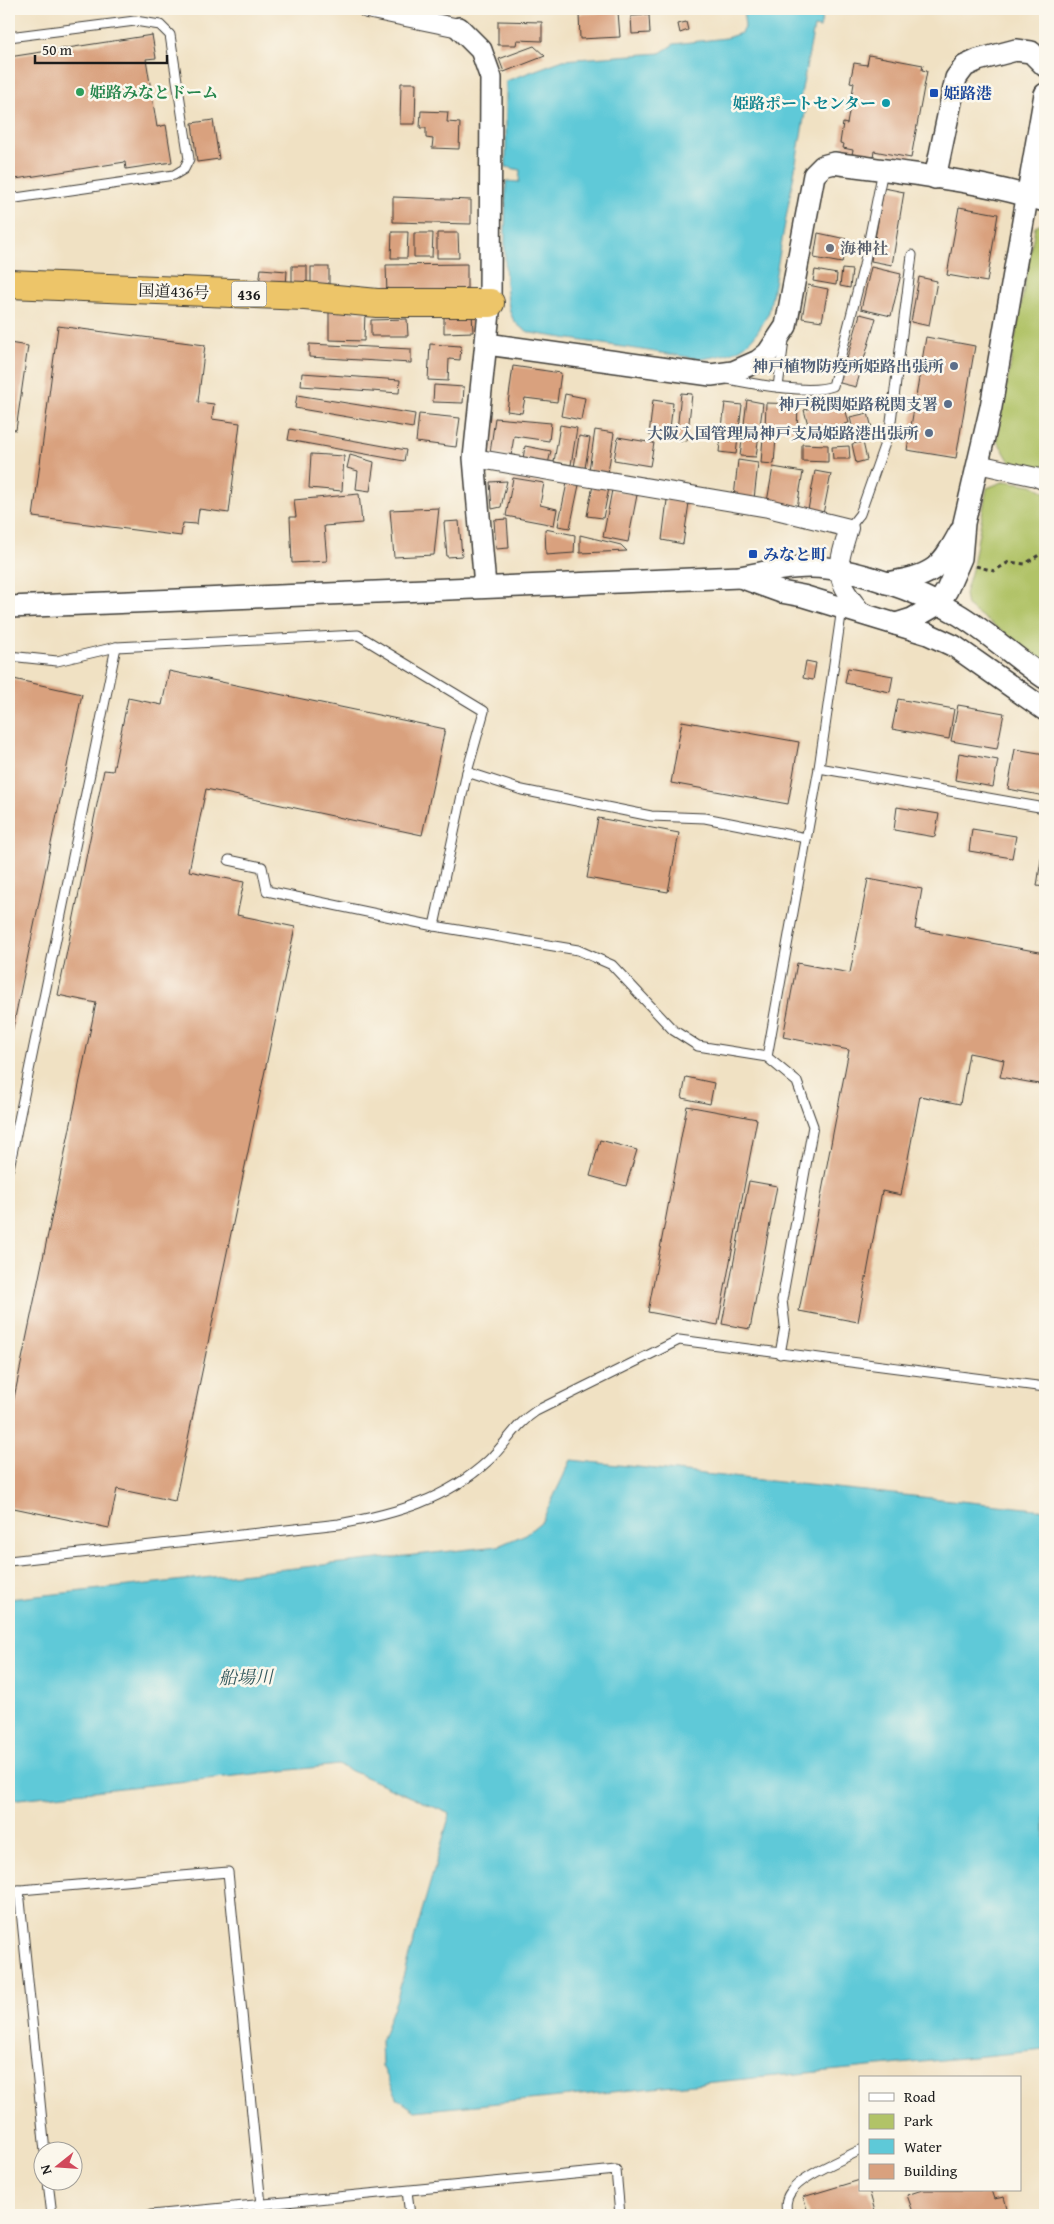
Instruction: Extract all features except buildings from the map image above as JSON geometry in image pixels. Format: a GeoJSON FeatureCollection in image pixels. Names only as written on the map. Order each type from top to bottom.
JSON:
{"type":"FeatureCollection","features":[{"type":"Feature","properties":{"kind":"highway","name":"国道436号"},"geometry":{"type":"LineString","coordinates":[[9,284],[305,296],[378,303],[490,303]]}},
{"type":"Feature","properties":{"kind":"street"},"geometry":{"type":"LineString","coordinates":[[367,9],[459,28],[481,50],[491,78],[490,303],[474,458],[485,586]]}},
{"type":"Feature","properties":{"kind":"street"},"geometry":{"type":"LineString","coordinates":[[935,178],[956,78],[965,66],[978,60],[1016,50],[1030,52],[1045,66]]}},
{"type":"Feature","properties":{"kind":"street"},"geometry":{"type":"LineString","coordinates":[[896,624],[912,619],[938,604],[947,590],[961,558],[964,523],[1036,198],[1045,94]]}},
{"type":"Feature","properties":{"kind":"street"},"geometry":{"type":"LineString","coordinates":[[487,344],[711,375],[733,372],[758,361],[768,353],[786,326],[814,175],[823,166],[834,163],[883,170],[1036,198]]}},
{"type":"Feature","properties":{"kind":"street"},"geometry":{"type":"LineString","coordinates":[[474,458],[768,508],[850,528],[838,569],[844,588],[864,614]]}},
{"type":"Feature","properties":{"kind":"street"},"geometry":{"type":"LineString","coordinates":[[978,464],[1036,477],[1045,481]]}},
{"type":"Feature","properties":{"kind":"street"},"geometry":{"type":"LineString","coordinates":[[954,646],[941,624],[938,604],[939,566],[964,523]]}},
{"type":"Feature","properties":{"kind":"street"},"geometry":{"type":"LineString","coordinates":[[886,583],[922,576],[939,566]]}},
{"type":"Feature","properties":{"kind":"street"},"geometry":{"type":"LineString","coordinates":[[9,607],[740,577],[786,568],[838,569],[886,583],[938,604],[957,614],[1045,678]]}},
{"type":"Feature","properties":{"kind":"street"},"geometry":{"type":"LineString","coordinates":[[740,577],[780,592],[896,624],[954,646],[1045,710]]}},
{"type":"Feature","properties":{"kind":"lane"},"geometry":{"type":"LineString","coordinates":[[9,37],[135,21],[160,26],[170,35],[189,159],[184,169],[174,175],[9,200]]}},
{"type":"Feature","properties":{"kind":"lane"},"geometry":{"type":"LineString","coordinates":[[711,375],[778,387],[825,389],[833,386],[864,265],[883,170]]}},
{"type":"Feature","properties":{"kind":"lane"},"geometry":{"type":"LineString","coordinates":[[850,528],[860,514],[890,429],[912,255]]}},
{"type":"Feature","properties":{"kind":"lane"},"geometry":{"type":"LineString","coordinates":[[778,387],[786,326]]}},
{"type":"Feature","properties":{"kind":"lane"},"geometry":{"type":"LineString","coordinates":[[767,1056],[819,768],[842,608]]}},
{"type":"Feature","properties":{"kind":"lane"},"geometry":{"type":"LineString","coordinates":[[9,656],[57,661],[116,647],[358,635],[484,711],[468,772],[434,926]]}},
{"type":"Feature","properties":{"kind":"lane"},"geometry":{"type":"LineString","coordinates":[[9,1168],[116,647]]}},
{"type":"Feature","properties":{"kind":"lane"},"geometry":{"type":"LineString","coordinates":[[819,768],[1045,808]]}},
{"type":"Feature","properties":{"kind":"lane"},"geometry":{"type":"LineString","coordinates":[[468,772],[522,790],[651,816],[706,818],[806,838]]}},
{"type":"Feature","properties":{"kind":"lane"},"geometry":{"type":"LineString","coordinates":[[229,860],[262,867],[268,891],[434,926],[578,950],[612,965],[673,1030],[698,1046],[767,1056],[797,1082],[813,1126],[782,1300],[785,1326],[780,1354]]}},
{"type":"Feature","properties":{"kind":"lane"},"geometry":{"type":"LineString","coordinates":[[9,1561],[339,1524],[385,1516],[428,1501],[471,1477],[492,1458],[523,1420],[536,1411],[679,1340],[1045,1387]]}},
{"type":"Feature","properties":{"kind":"lane"},"geometry":{"type":"LineString","coordinates":[[9,1891],[228,1872],[262,2215]]}},
{"type":"Feature","properties":{"kind":"lane"},"geometry":{"type":"LineString","coordinates":[[19,1890],[45,2142]]}},
{"type":"Feature","properties":{"kind":"lane"},"geometry":{"type":"LineString","coordinates":[[787,2215],[786,2201],[790,2191],[803,2181],[859,2151]]}},
{"type":"Feature","properties":{"kind":"lane"},"geometry":{"type":"LineString","coordinates":[[151,2215],[616,2170],[620,2215]]}},
{"type":"Feature","properties":{"kind":"lane"},"geometry":{"type":"LineString","coordinates":[[407,2191],[410,2215]]}},
{"type":"Feature","properties":{"kind":"lane"},"geometry":{"type":"LineString","coordinates":[[49,2192],[52,2215]]}},
{"type":"Feature","properties":{"kind":"path"},"geometry":{"type":"LineString","coordinates":[[973,566],[994,571],[1009,562],[1025,564],[1045,550]]}},
{"type":"Feature","properties":{"kind":"green space"},"geometry":{"type":"Polygon","coordinates":[[[1045,220],[1045,470],[1010,462],[997,440],[1035,227],[1045,220]]]}},
{"type":"Feature","properties":{"kind":"green space"},"geometry":{"type":"Polygon","coordinates":[[[1005,481],[1032,485],[1045,492],[1045,662],[967,606],[965,594],[973,566],[987,488],[1005,481]]]}},
{"type":"Feature","properties":{"kind":"water"},"geometry":{"type":"Polygon","coordinates":[[[740,9],[917,9],[823,14],[820,28],[814,27],[800,99],[807,102],[769,312],[756,334],[750,342],[735,351],[701,359],[531,333],[520,327],[513,319],[507,293],[506,181],[519,182],[520,170],[506,167],[506,81],[563,60],[660,53],[674,44],[726,38],[741,33],[745,26],[743,11],[740,9]]]}},
{"type":"Feature","properties":{"kind":"water","name":"船場川"},"geometry":{"type":"Polygon","coordinates":[[[571,1460],[1045,1510],[1045,2050],[415,2111],[398,2099],[382,2066],[381,2041],[396,2001],[450,1814],[338,1765],[9,1800],[9,1599],[498,1546],[526,1534],[542,1521],[571,1460]]]}},
{"type":"Feature","properties":{"kind":"place","name":"姫路みなとドーム"},"geometry":{"type":"Point","coordinates":[80,92]}},
{"type":"Feature","properties":{"kind":"place","name":"姫路港"},"geometry":{"type":"Point","coordinates":[934,93]}},
{"type":"Feature","properties":{"kind":"place","name":"姫路ポートセンター"},"geometry":{"type":"Point","coordinates":[886,103]}},
{"type":"Feature","properties":{"kind":"place","name":"海神社"},"geometry":{"type":"Point","coordinates":[830,248]}},
{"type":"Feature","properties":{"kind":"place","name":"神戸植物防疫所姫路出張所"},"geometry":{"type":"Point","coordinates":[954,366]}},
{"type":"Feature","properties":{"kind":"place","name":"神戸税関姫路税関支署"},"geometry":{"type":"Point","coordinates":[948,404]}},
{"type":"Feature","properties":{"kind":"place","name":"大阪入国管理局神戸支局姫路港出張所"},"geometry":{"type":"Point","coordinates":[929,433]}},
{"type":"Feature","properties":{"kind":"place","name":"みなと町"},"geometry":{"type":"Point","coordinates":[753,554]}}]}
